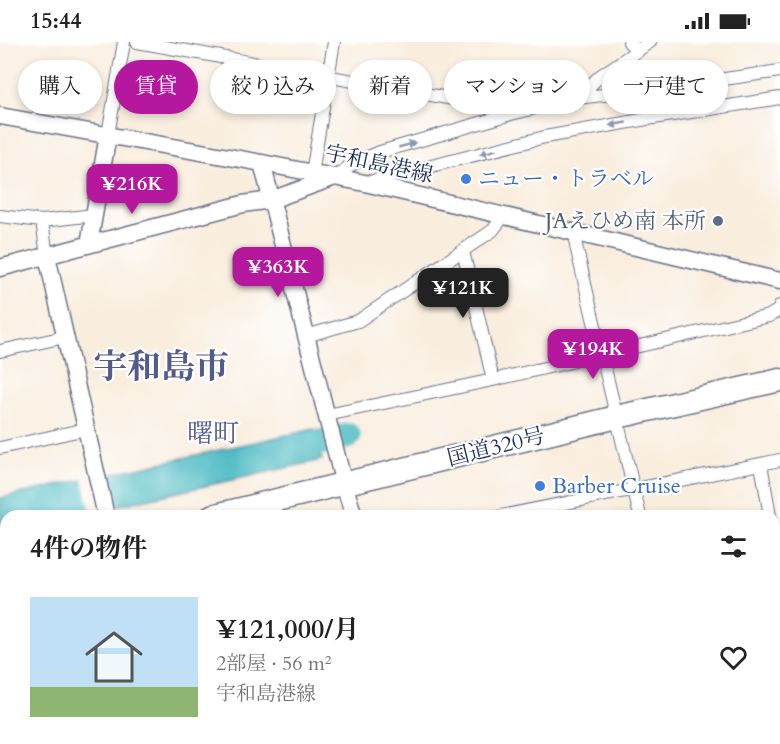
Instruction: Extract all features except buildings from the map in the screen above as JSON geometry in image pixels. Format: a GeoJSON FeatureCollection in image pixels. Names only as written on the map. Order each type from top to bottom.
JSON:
{"type":"FeatureCollection","features":[{"type":"Feature","properties":{"kind":"highway","name":"国道320号"},"geometry":{"type":"LineString","coordinates":[[237,510],[617,417],[780,380]]}},
{"type":"Feature","properties":{"kind":"street"},"geometry":{"type":"LineString","coordinates":[[89,244],[124,42]]}},
{"type":"Feature","properties":{"kind":"street"},"geometry":{"type":"LineString","coordinates":[[137,42],[238,60]]}},
{"type":"Feature","properties":{"kind":"street"},"geometry":{"type":"LineString","coordinates":[[331,60],[334,42]]}},
{"type":"Feature","properties":{"kind":"street"},"geometry":{"type":"LineString","coordinates":[[590,86],[634,46],[651,42]]}},
{"type":"Feature","properties":{"kind":"street"},"geometry":{"type":"LineString","coordinates":[[590,96],[780,71]]}},
{"type":"Feature","properties":{"kind":"street"},"geometry":{"type":"LineString","coordinates":[[336,77],[444,97]]}},
{"type":"Feature","properties":{"kind":"street"},"geometry":{"type":"LineString","coordinates":[[365,183],[545,137],[780,98]]}},
{"type":"Feature","properties":{"kind":"street"},"geometry":{"type":"LineString","coordinates":[[312,172],[322,114]]}},
{"type":"Feature","properties":{"kind":"street"},"geometry":{"type":"LineString","coordinates":[[0,268],[243,204],[271,200],[335,177],[354,163],[380,152],[511,114]]}},
{"type":"Feature","properties":{"kind":"street","name":"宇和島港線"},"geometry":{"type":"LineString","coordinates":[[0,116],[365,183],[780,281]]}},
{"type":"Feature","properties":{"kind":"street"},"geometry":{"type":"LineString","coordinates":[[262,163],[352,510]]}},
{"type":"Feature","properties":{"kind":"street"},"geometry":{"type":"LineString","coordinates":[[0,216],[42,220],[94,215]]}},
{"type":"Feature","properties":{"kind":"street"},"geometry":{"type":"LineString","coordinates":[[306,336],[358,321],[492,231],[504,216]]}},
{"type":"Feature","properties":{"kind":"street"},"geometry":{"type":"LineString","coordinates":[[42,220],[47,256],[104,510]]}},
{"type":"Feature","properties":{"kind":"street"},"geometry":{"type":"LineString","coordinates":[[576,234],[576,246],[639,510]]}},
{"type":"Feature","properties":{"kind":"street"},"geometry":{"type":"LineString","coordinates":[[463,251],[493,380]]}},
{"type":"Feature","properties":{"kind":"street"},"geometry":{"type":"LineString","coordinates":[[328,420],[493,380],[603,357],[769,316],[779,310],[780,306]]}},
{"type":"Feature","properties":{"kind":"street"},"geometry":{"type":"LineString","coordinates":[[0,351],[65,337]]}},
{"type":"Feature","properties":{"kind":"street"},"geometry":{"type":"LineString","coordinates":[[0,448],[86,429]]}},
{"type":"Feature","properties":{"kind":"street"},"geometry":{"type":"LineString","coordinates":[[555,510],[635,490],[780,460]]}},
{"type":"Feature","properties":{"kind":"street"},"geometry":{"type":"LineString","coordinates":[[761,464],[769,510]]}},
{"type":"Feature","properties":{"kind":"water"},"geometry":{"type":"Polygon","coordinates":[[[314,429],[322,460],[98,510],[0,510],[0,498],[314,429]]]}},
{"type":"Feature","properties":{"kind":"pier"},"geometry":{"type":"Polygon","coordinates":[[[110,472],[118,507],[90,510],[83,478],[110,472]]]}},
{"type":"Feature","properties":{"kind":"waterway"},"geometry":{"type":"LineString","coordinates":[[284,451],[348,436]]}},
{"type":"Feature","properties":{"kind":"place","name":"ニュー・トラベル"},"geometry":{"type":"Point","coordinates":[466,179]}},
{"type":"Feature","properties":{"kind":"place","name":"JAえひめ南 本所"},"geometry":{"type":"Point","coordinates":[718,221]}},
{"type":"Feature","properties":{"kind":"place","name":"Barber Cruise"},"geometry":{"type":"Point","coordinates":[540,486]}},
{"type":"Feature","properties":{"kind":"district","name":"宇和島市"},"geometry":{"type":"Point","coordinates":[161,367]}},
{"type":"Feature","properties":{"kind":"district","name":"曙町"},"geometry":{"type":"Point","coordinates":[213,433]}}]}
